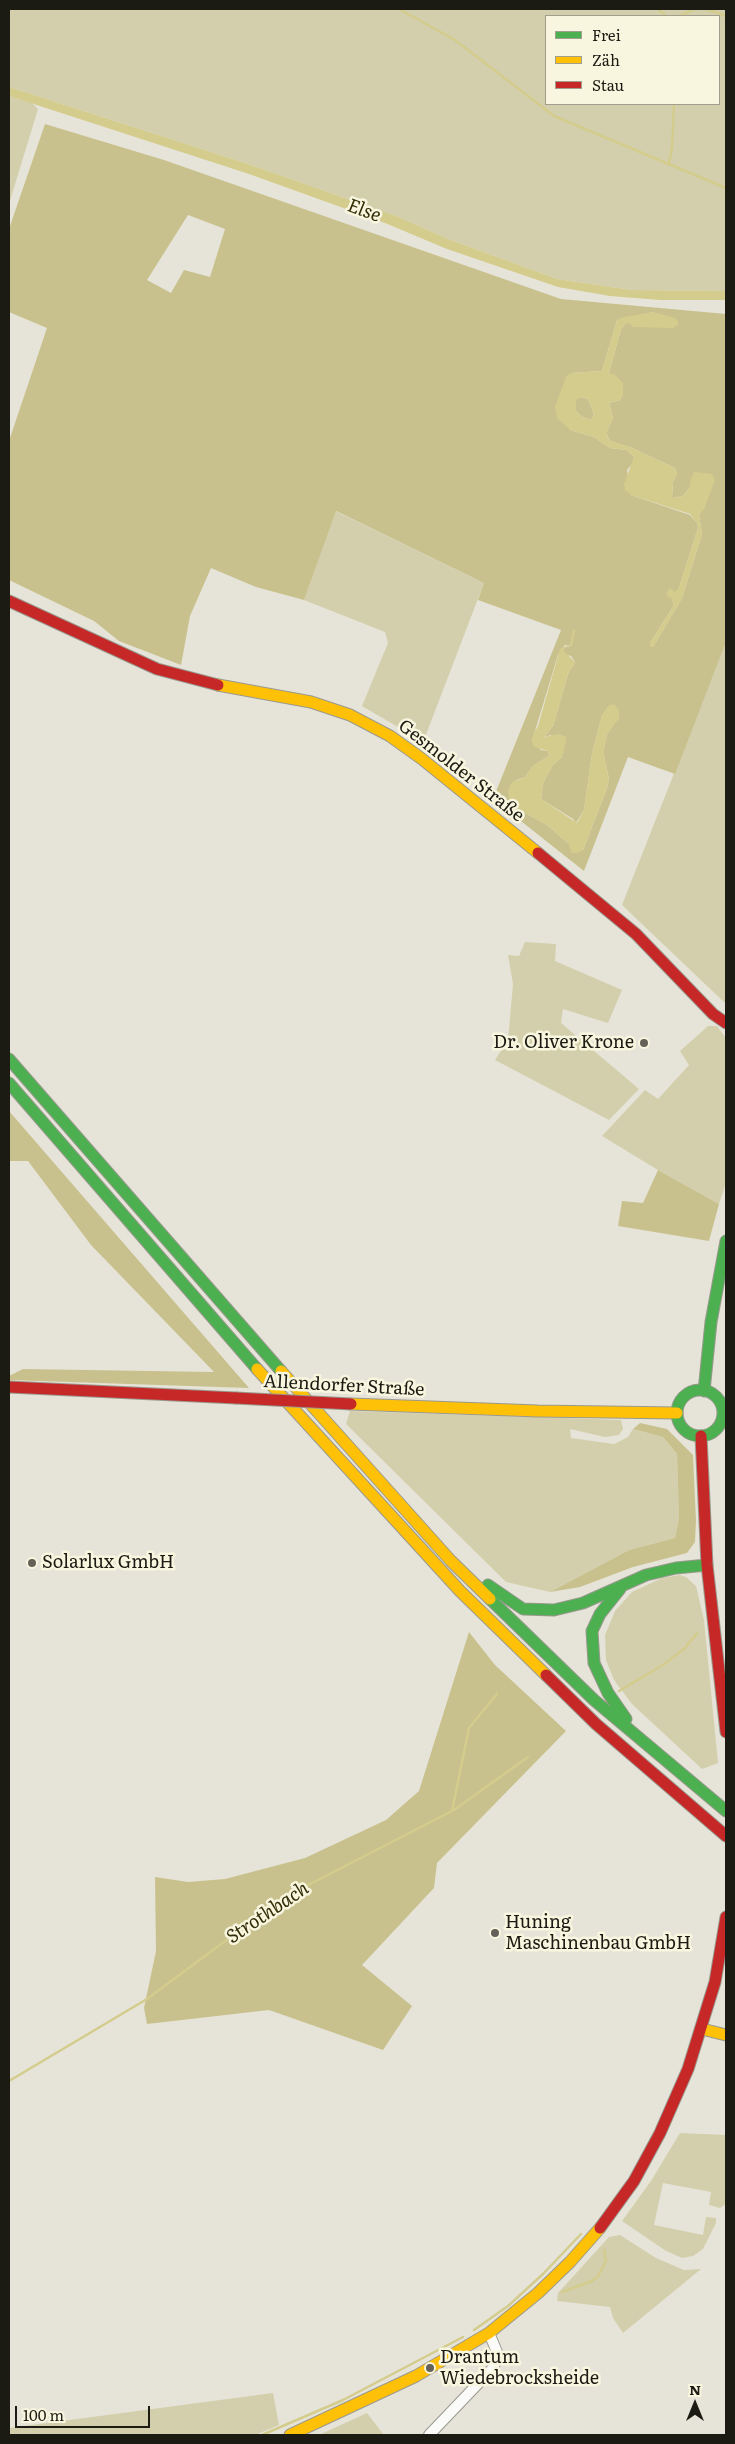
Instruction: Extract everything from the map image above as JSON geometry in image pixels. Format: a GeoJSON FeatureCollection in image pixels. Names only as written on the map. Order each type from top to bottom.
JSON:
{"type":"FeatureCollection","features":[{"type":"Feature","properties":{"kind":"main road","name":"Gesmolder Straße"},"geometry":{"type":"LineString","coordinates":[[9,601],[157,669],[225,687],[311,702],[350,714],[390,736],[422,759],[607,908],[636,934],[713,1014],[726,1023]]}},
{"type":"Feature","properties":{"kind":"main road"},"geometry":{"type":"LineString","coordinates":[[9,1059],[352,1453],[451,1561],[559,1667],[644,1744],[726,1811]]}},
{"type":"Feature","properties":{"kind":"main road"},"geometry":{"type":"LineString","coordinates":[[9,1083],[297,1415],[460,1591],[596,1724],[726,1836]]}},
{"type":"Feature","properties":{"kind":"main road"},"geometry":{"type":"LineString","coordinates":[[704,1391],[711,1322],[726,1241]]}},
{"type":"Feature","properties":{"kind":"main road","name":"Allendorfer Straße"},"geometry":{"type":"LineString","coordinates":[[9,1387],[538,1412],[677,1413]]}},
{"type":"Feature","properties":{"kind":"main road"},"geometry":{"type":"LineString","coordinates":[[704,1391],[716,1397],[724,1416],[713,1432],[694,1436],[684,1430],[677,1413],[682,1399],[688,1394],[704,1391]]}},
{"type":"Feature","properties":{"kind":"main road"},"geometry":{"type":"LineString","coordinates":[[701,1436],[707,1565],[726,1732]]}},
{"type":"Feature","properties":{"kind":"main road"},"geometry":{"type":"LineString","coordinates":[[451,1561],[523,1609],[554,1610],[582,1603],[646,1575],[676,1568],[707,1565]]}},
{"type":"Feature","properties":{"kind":"main road"},"geometry":{"type":"LineString","coordinates":[[623,1586],[600,1614],[592,1631],[594,1663],[608,1693],[644,1744]]}},
{"type":"Feature","properties":{"kind":"main road"},"geometry":{"type":"LineString","coordinates":[[290,2435],[408,2380],[489,2332],[538,2294],[570,2262],[616,2210],[660,2133],[680,2088],[702,2029],[718,1965],[726,1917]]}},
{"type":"Feature","properties":{"kind":"main road"},"geometry":{"type":"LineString","coordinates":[[702,2029],[726,2035]]}},
{"type":"Feature","properties":{"kind":"street"},"geometry":{"type":"LineString","coordinates":[[429,2435],[492,2368],[497,2360],[497,2352],[489,2332]]}},
{"type":"Feature","properties":{"kind":"shaded area"},"geometry":{"type":"Polygon","coordinates":[[[9,9],[726,9],[726,291],[632,290],[557,279],[448,239],[396,216],[245,163],[9,87],[9,9]]]}},
{"type":"Feature","properties":{"kind":"shaded area"},"geometry":{"type":"Polygon","coordinates":[[[9,96],[32,103],[38,109],[9,204],[9,96]]]}},
{"type":"Feature","properties":{"kind":"shaded area"},"geometry":{"type":"Polygon","coordinates":[[[45,124],[164,160],[561,299],[726,314],[726,642],[675,774],[628,757],[584,871],[493,799],[561,630],[478,600],[484,583],[336,511],[304,600],[256,587],[211,568],[190,616],[181,665],[119,641],[94,621],[9,580],[9,441],[47,328],[9,312],[9,229],[45,124]],[[188,215],[147,280],[171,293],[184,270],[210,277],[225,229],[188,215]],[[654,312],[617,320],[602,371],[572,373],[566,377],[570,430],[594,437],[610,448],[627,450],[634,457],[633,463],[627,470],[631,495],[690,515],[697,523],[698,528],[679,588],[672,599],[674,605],[650,643],[653,647],[682,598],[702,534],[699,515],[707,500],[690,487],[683,496],[672,498],[673,482],[677,473],[675,468],[632,448],[610,441],[607,435],[613,418],[609,403],[620,400],[623,394],[622,383],[609,373],[621,329],[625,324],[654,312]],[[565,645],[558,655],[532,741],[541,750],[548,751],[549,756],[533,766],[525,777],[516,780],[515,807],[547,825],[568,843],[583,850],[607,788],[609,779],[603,752],[607,734],[614,724],[602,715],[592,754],[584,810],[576,823],[573,819],[541,799],[543,783],[552,766],[562,757],[551,735],[544,737],[553,726],[568,674],[575,662],[571,656],[564,654],[563,650],[565,647],[571,646],[565,645]]]}},
{"type":"Feature","properties":{"kind":"shaded area"},"geometry":{"type":"Polygon","coordinates":[[[581,397],[588,399],[594,414],[591,420],[582,417],[576,411],[576,399],[581,397]]]}},
{"type":"Feature","properties":{"kind":"shaded area"},"geometry":{"type":"Polygon","coordinates":[[[335,511],[484,583],[422,745],[398,727],[362,706],[388,643],[385,632],[304,600],[335,511]]]}},
{"type":"Feature","properties":{"kind":"shaded area"},"geometry":{"type":"Polygon","coordinates":[[[726,642],[726,1004],[622,905],[726,642]]]}},
{"type":"Feature","properties":{"kind":"shaded area"},"geometry":{"type":"Polygon","coordinates":[[[525,942],[556,944],[555,961],[622,990],[608,1023],[563,1009],[561,1023],[639,1089],[609,1120],[495,1060],[508,1040],[513,984],[508,955],[519,956],[525,942]]]}},
{"type":"Feature","properties":{"kind":"shaded area"},"geometry":{"type":"Polygon","coordinates":[[[708,1026],[717,1026],[726,1038],[726,1183],[719,1204],[602,1136],[645,1090],[658,1099],[689,1065],[680,1051],[708,1026]]]}},
{"type":"Feature","properties":{"kind":"shaded area"},"geometry":{"type":"Polygon","coordinates":[[[9,1111],[249,1388],[9,1380],[9,1376],[23,1369],[214,1372],[91,1245],[28,1161],[9,1161],[9,1111]]]}},
{"type":"Feature","properties":{"kind":"shaded area"},"geometry":{"type":"Polygon","coordinates":[[[658,1170],[719,1204],[709,1241],[618,1226],[622,1201],[643,1203],[658,1170]]]}},
{"type":"Feature","properties":{"kind":"shaded area"},"geometry":{"type":"Polygon","coordinates":[[[350,1411],[621,1420],[623,1429],[619,1435],[605,1437],[570,1429],[571,1438],[614,1444],[628,1437],[633,1429],[663,1437],[677,1454],[679,1518],[675,1538],[629,1550],[550,1592],[506,1582],[346,1424],[350,1411]]]}},
{"type":"Feature","properties":{"kind":"shaded area"},"geometry":{"type":"Polygon","coordinates":[[[640,1423],[667,1429],[693,1455],[695,1542],[687,1553],[633,1567],[580,1587],[550,1592],[629,1550],[675,1538],[679,1518],[677,1454],[663,1437],[633,1429],[640,1423]]]}},
{"type":"Feature","properties":{"kind":"shaded area"},"geometry":{"type":"Polygon","coordinates":[[[680,1575],[686,1577],[696,1586],[704,1620],[718,1763],[702,1769],[632,1704],[614,1680],[606,1660],[605,1635],[615,1611],[632,1592],[662,1578],[680,1575]]]}},
{"type":"Feature","properties":{"kind":"shaded area"},"geometry":{"type":"Polygon","coordinates":[[[469,1632],[495,1665],[566,1731],[437,1863],[434,1888],[362,1965],[412,2006],[383,2050],[269,2010],[147,2024],[144,2008],[156,1951],[155,1877],[188,1882],[225,1879],[305,1858],[386,1820],[419,1791],[469,1632]]]}},
{"type":"Feature","properties":{"kind":"shaded area"},"geometry":{"type":"Polygon","coordinates":[[[680,2133],[726,2135],[726,2204],[720,2208],[709,2205],[711,2192],[663,2183],[654,2225],[703,2235],[706,2217],[716,2218],[716,2223],[703,2249],[693,2256],[682,2258],[666,2251],[622,2221],[651,2181],[680,2133]]]}},
{"type":"Feature","properties":{"kind":"shaded area"},"geometry":{"type":"Polygon","coordinates":[[[620,2235],[656,2258],[684,2270],[701,2269],[623,2333],[613,2318],[610,2307],[557,2301],[558,2293],[609,2237],[620,2235]]]}},
{"type":"Feature","properties":{"kind":"shaded area"},"geometry":{"type":"Polygon","coordinates":[[[273,2393],[279,2425],[255,2435],[9,2435],[9,2428],[273,2393]]]}},
{"type":"Feature","properties":{"kind":"shaded area"},"geometry":{"type":"Polygon","coordinates":[[[367,2413],[384,2435],[319,2435],[367,2413]]]}},
{"type":"Feature","properties":{"kind":"water","name":"Else"},"geometry":{"type":"Polygon","coordinates":[[[9,87],[245,163],[396,216],[448,239],[557,279],[632,290],[726,291],[726,300],[660,300],[610,296],[558,287],[447,249],[385,223],[249,174],[9,96],[9,87]]]}},
{"type":"Feature","properties":{"kind":"water"},"geometry":{"type":"Polygon","coordinates":[[[654,312],[675,318],[678,321],[678,325],[673,328],[632,327],[630,323],[625,324],[621,329],[609,373],[615,375],[623,383],[623,394],[620,400],[609,403],[613,418],[607,431],[607,436],[610,441],[632,448],[675,468],[677,473],[673,482],[672,498],[683,496],[690,487],[690,481],[694,472],[712,474],[715,480],[704,509],[699,515],[702,534],[682,598],[653,647],[650,647],[650,643],[674,605],[672,599],[667,596],[667,591],[670,588],[675,592],[679,588],[698,528],[697,523],[690,514],[631,495],[625,490],[624,484],[634,457],[627,450],[610,448],[594,437],[570,430],[557,418],[555,407],[566,377],[571,373],[602,371],[617,320],[654,312]],[[582,397],[576,400],[576,411],[582,417],[591,420],[594,414],[588,399],[582,397]]]}},
{"type":"Feature","properties":{"kind":"water"},"geometry":{"type":"Polygon","coordinates":[[[571,644],[563,650],[575,662],[568,674],[553,726],[544,737],[559,734],[566,737],[566,742],[562,757],[552,766],[543,783],[541,799],[577,823],[584,810],[592,754],[602,715],[608,706],[614,704],[619,710],[619,720],[607,734],[603,752],[609,779],[607,788],[583,850],[578,853],[572,853],[568,843],[547,825],[515,807],[509,800],[508,790],[512,782],[525,777],[533,766],[549,756],[548,751],[534,747],[533,735],[538,726],[560,649],[571,644]]]}},
{"type":"Feature","properties":{"kind":"waterway"},"geometry":{"type":"LineString","coordinates":[[399,9],[455,40],[554,116],[726,188]]}},
{"type":"Feature","properties":{"kind":"waterway"},"geometry":{"type":"LineString","coordinates":[[658,9],[665,15]]}},
{"type":"Feature","properties":{"kind":"waterway"},"geometry":{"type":"LineString","coordinates":[[681,15],[695,9],[706,9],[726,16]]}},
{"type":"Feature","properties":{"kind":"waterway"},"geometry":{"type":"LineString","coordinates":[[669,164],[672,148],[674,105]]}},
{"type":"Feature","properties":{"kind":"waterway"},"geometry":{"type":"LineString","coordinates":[[571,645],[574,631]]}},
{"type":"Feature","properties":{"kind":"waterway"},"geometry":{"type":"LineString","coordinates":[[619,1691],[663,1665],[684,1649],[697,1633]]}},
{"type":"Feature","properties":{"kind":"waterway","name":"Strothbach"},"geometry":{"type":"LineString","coordinates":[[9,2081],[147,1999],[283,1898],[452,1811],[469,1728],[497,1694]]}},
{"type":"Feature","properties":{"kind":"waterway"},"geometry":{"type":"LineString","coordinates":[[454,1810],[528,1757]]}},
{"type":"Feature","properties":{"kind":"waterway"},"geometry":{"type":"LineString","coordinates":[[474,2330],[508,2306],[543,2274],[581,2234]]}},
{"type":"Feature","properties":{"kind":"waterway"},"geometry":{"type":"LineString","coordinates":[[562,2292],[592,2281],[598,2276],[606,2261],[604,2250]]}},
{"type":"Feature","properties":{"kind":"waterway"},"geometry":{"type":"LineString","coordinates":[[262,2435],[343,2400],[463,2337]]}},
{"type":"Feature","properties":{"kind":"traffic: fast"},"geometry":{"type":"LineString","coordinates":[[9,1059],[281,1371]]}},
{"type":"Feature","properties":{"kind":"traffic: fast"},"geometry":{"type":"LineString","coordinates":[[9,1083],[257,1369]]}},
{"type":"Feature","properties":{"kind":"traffic: fast"},"geometry":{"type":"LineString","coordinates":[[704,1391],[711,1322],[726,1241]]}},
{"type":"Feature","properties":{"kind":"traffic: fast"},"geometry":{"type":"LineString","coordinates":[[700,1390],[713,1394],[719,1400],[723,1413],[719,1426],[713,1432],[700,1436],[687,1432],[681,1426],[677,1413],[681,1400],[687,1394],[700,1390]]}},
{"type":"Feature","properties":{"kind":"traffic: fast"},"geometry":{"type":"LineString","coordinates":[[488,1585],[523,1609],[554,1610],[583,1603],[646,1575],[676,1568],[707,1565]]}},
{"type":"Feature","properties":{"kind":"traffic: fast"},"geometry":{"type":"LineString","coordinates":[[620,1589],[600,1614],[592,1631],[594,1663],[608,1693],[626,1719]]}},
{"type":"Feature","properties":{"kind":"traffic: fast"},"geometry":{"type":"LineString","coordinates":[[490,1599],[594,1700],[726,1811]]}},
{"type":"Feature","properties":{"kind":"traffic: slow"},"geometry":{"type":"LineString","coordinates":[[218,685],[311,702],[350,715],[390,736],[422,759],[538,853]]}},
{"type":"Feature","properties":{"kind":"traffic: slow"},"geometry":{"type":"LineString","coordinates":[[257,1369],[460,1591],[546,1675]]}},
{"type":"Feature","properties":{"kind":"traffic: slow"},"geometry":{"type":"LineString","coordinates":[[281,1371],[451,1561],[490,1599]]}},
{"type":"Feature","properties":{"kind":"traffic: slow"},"geometry":{"type":"LineString","coordinates":[[351,1404],[538,1411],[677,1413]]}},
{"type":"Feature","properties":{"kind":"traffic: slow"},"geometry":{"type":"LineString","coordinates":[[702,2029],[726,2035]]}},
{"type":"Feature","properties":{"kind":"traffic: slow"},"geometry":{"type":"LineString","coordinates":[[290,2435],[416,2376],[489,2333],[538,2293],[570,2262],[600,2228]]}},
{"type":"Feature","properties":{"kind":"traffic: jam"},"geometry":{"type":"LineString","coordinates":[[9,601],[157,669],[218,685]]}},
{"type":"Feature","properties":{"kind":"traffic: jam"},"geometry":{"type":"LineString","coordinates":[[538,853],[636,934],[713,1014],[726,1023]]}},
{"type":"Feature","properties":{"kind":"traffic: jam"},"geometry":{"type":"LineString","coordinates":[[9,1387],[236,1398]]}},
{"type":"Feature","properties":{"kind":"traffic: jam"},"geometry":{"type":"LineString","coordinates":[[236,1398],[351,1404]]}},
{"type":"Feature","properties":{"kind":"traffic: jam"},"geometry":{"type":"LineString","coordinates":[[701,1436],[707,1565],[726,1732]]}},
{"type":"Feature","properties":{"kind":"traffic: jam"},"geometry":{"type":"LineString","coordinates":[[546,1675],[596,1724],[726,1836]]}},
{"type":"Feature","properties":{"kind":"traffic: jam"},"geometry":{"type":"LineString","coordinates":[[600,2228],[634,2181],[660,2133],[688,2069],[715,1982],[726,1917]]}},
{"type":"Feature","properties":{"kind":"place","name":"Dr. Oliver Krone"},"geometry":{"type":"Point","coordinates":[644,1043]}},
{"type":"Feature","properties":{"kind":"place","name":"Solarlux GmbH"},"geometry":{"type":"Point","coordinates":[32,1563]}},
{"type":"Feature","properties":{"kind":"place","name":"Huning Maschinenbau GmbH"},"geometry":{"type":"Point","coordinates":[495,1933]}},
{"type":"Feature","properties":{"kind":"place","name":"Drantum Wiedebrocksheide"},"geometry":{"type":"Point","coordinates":[430,2368]}}]}
